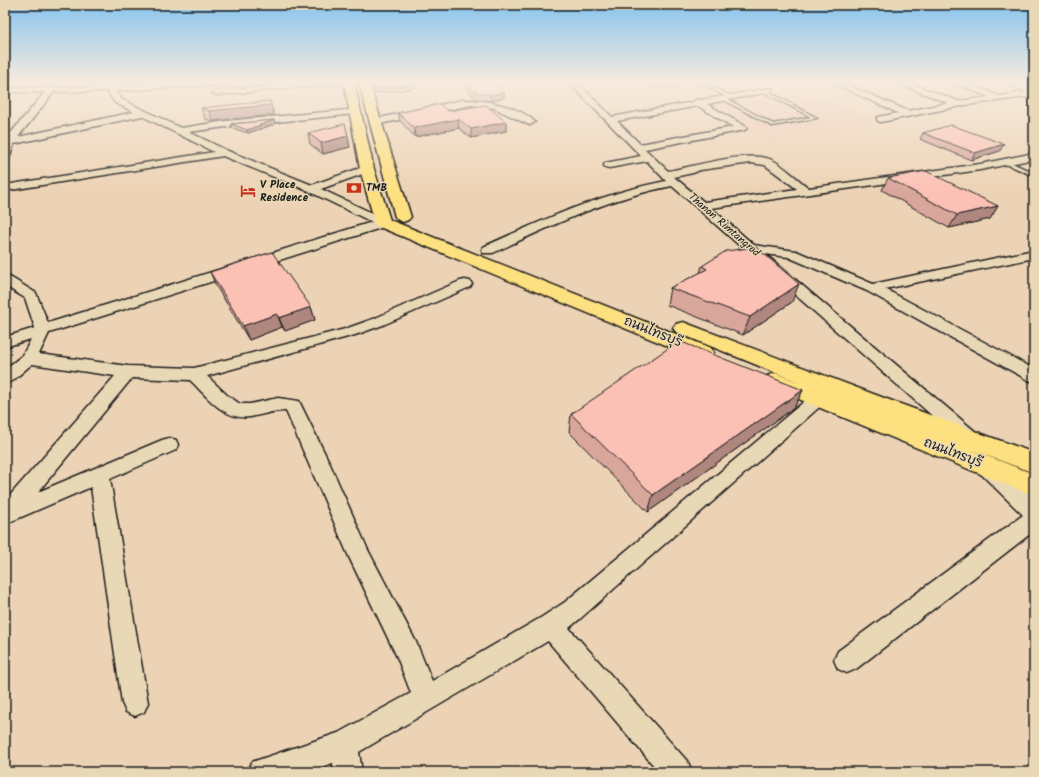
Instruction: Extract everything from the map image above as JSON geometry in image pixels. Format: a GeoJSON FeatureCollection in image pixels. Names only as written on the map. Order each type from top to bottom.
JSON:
{"type":"FeatureCollection","features":[{"type":"Feature","properties":{"kind":"main road"},"geometry":{"type":"LineString","coordinates":[[357,118],[367,169],[381,216],[403,217],[374,118]]}},
{"type":"Feature","properties":{"kind":"main road","name":"ถนนไทรบุรี"},"geometry":{"type":"LineString","coordinates":[[381,216],[818,399],[1034,485]]}},
{"type":"Feature","properties":{"kind":"main road","name":"ถนนไทรบุรี"},"geometry":{"type":"LineString","coordinates":[[403,217],[846,392],[1034,463]]}},
{"type":"Feature","properties":{"kind":"street"},"geometry":{"type":"LineString","coordinates":[[5,156],[8,142],[28,118]]}},
{"type":"Feature","properties":{"kind":"street"},"geometry":{"type":"LineString","coordinates":[[8,142],[118,118]]}},
{"type":"Feature","properties":{"kind":"street"},"geometry":{"type":"LineString","coordinates":[[153,118],[224,152],[328,196],[381,216]]}},
{"type":"Feature","properties":{"kind":"street"},"geometry":{"type":"LineString","coordinates":[[180,131],[226,124],[283,118]]}},
{"type":"Feature","properties":{"kind":"street"},"geometry":{"type":"LineString","coordinates":[[375,122],[392,118]]}},
{"type":"Feature","properties":{"kind":"street"},"geometry":{"type":"LineString","coordinates":[[524,118],[530,122]]}},
{"type":"Feature","properties":{"kind":"street"},"geometry":{"type":"LineString","coordinates":[[610,120],[618,118]]}},
{"type":"Feature","properties":{"kind":"street"},"geometry":{"type":"LineString","coordinates":[[637,147],[742,128],[725,118]]}},
{"type":"Feature","properties":{"kind":"street","name":"Thanon Rimtangrod"},"geometry":{"type":"LineString","coordinates":[[610,120],[670,179],[752,248],[866,350],[972,440]]}},
{"type":"Feature","properties":{"kind":"street"},"geometry":{"type":"LineString","coordinates":[[5,131],[18,130]]}},
{"type":"Feature","properties":{"kind":"street"},"geometry":{"type":"LineString","coordinates":[[5,188],[224,152]]}},
{"type":"Feature","properties":{"kind":"street"},"geometry":{"type":"LineString","coordinates":[[702,206],[980,167],[1034,156]]}},
{"type":"Feature","properties":{"kind":"street"},"geometry":{"type":"LineString","coordinates":[[609,165],[649,158]]}},
{"type":"Feature","properties":{"kind":"street"},"geometry":{"type":"LineString","coordinates":[[488,250],[591,204],[670,179],[697,168],[749,161],[768,162],[806,191]]}},
{"type":"Feature","properties":{"kind":"street"},"geometry":{"type":"LineString","coordinates":[[312,189],[367,169]]}},
{"type":"Feature","properties":{"kind":"street"},"geometry":{"type":"LineString","coordinates":[[5,342],[381,216]]}},
{"type":"Feature","properties":{"kind":"street"},"geometry":{"type":"LineString","coordinates":[[752,248],[791,254],[872,288],[1034,376]]}},
{"type":"Feature","properties":{"kind":"street"},"geometry":{"type":"LineString","coordinates":[[872,288],[1034,254]]}},
{"type":"Feature","properties":{"kind":"street"},"geometry":{"type":"LineString","coordinates":[[5,280],[31,296],[43,330],[29,358],[5,378]]}},
{"type":"Feature","properties":{"kind":"street"},"geometry":{"type":"LineString","coordinates":[[29,358],[128,372],[194,374],[350,332],[378,322],[465,284]]}},
{"type":"Feature","properties":{"kind":"street"},"geometry":{"type":"LineString","coordinates":[[5,515],[128,372]]}},
{"type":"Feature","properties":{"kind":"street"},"geometry":{"type":"LineString","coordinates":[[194,374],[226,403],[237,410],[248,410],[280,403],[293,406],[360,557],[407,651],[426,700]]}},
{"type":"Feature","properties":{"kind":"street"},"geometry":{"type":"LineString","coordinates":[[262,772],[344,745],[426,700],[551,626],[573,610],[818,399]]}},
{"type":"Feature","properties":{"kind":"street"},"geometry":{"type":"LineString","coordinates":[[5,515],[169,445]]}},
{"type":"Feature","properties":{"kind":"street"},"geometry":{"type":"LineString","coordinates":[[987,466],[1034,512]]}},
{"type":"Feature","properties":{"kind":"street"},"geometry":{"type":"LineString","coordinates":[[99,474],[134,703]]}},
{"type":"Feature","properties":{"kind":"street"},"geometry":{"type":"LineString","coordinates":[[847,660],[1034,519]]}},
{"type":"Feature","properties":{"kind":"street"},"geometry":{"type":"LineString","coordinates":[[551,626],[678,772]]}},
{"type":"Feature","properties":{"kind":"street"},"geometry":{"type":"LineString","coordinates":[[344,745],[348,772]]}},
{"type":"Feature","properties":{"kind":"lane"},"geometry":{"type":"LineString","coordinates":[[761,118],[772,125],[813,118]]}},
{"type":"Feature","properties":{"kind":"lane"},"geometry":{"type":"LineString","coordinates":[[1006,162],[1034,175]]}},
{"type":"Feature","properties":{"kind":"shaded area"},"geometry":{"type":"Polygon","coordinates":[[[727,118],[872,118],[879,121],[768,141],[727,118]]]}},
{"type":"Feature","properties":{"kind":"building"},"geometry":{"type":"Polygon","coordinates":[[[404,118],[502,118],[506,122],[471,129],[458,119],[414,128],[404,118]]]}},
{"type":"Feature","properties":{"kind":"building"},"geometry":{"type":"Polygon","coordinates":[[[274,120],[247,130],[231,124],[274,120]]]}},
{"type":"Feature","properties":{"kind":"building"},"geometry":{"type":"Polygon","coordinates":[[[345,124],[348,136],[321,143],[308,133],[345,124]]]}},
{"type":"Feature","properties":{"kind":"building"},"geometry":{"type":"Polygon","coordinates":[[[951,125],[1004,144],[975,153],[923,133],[951,125]]]}},
{"type":"Feature","properties":{"kind":"building"},"geometry":{"type":"Polygon","coordinates":[[[926,171],[998,206],[957,215],[888,178],[926,171]]]}},
{"type":"Feature","properties":{"kind":"building"},"geometry":{"type":"Polygon","coordinates":[[[756,247],[799,284],[750,317],[670,288],[707,269],[702,266],[726,251],[756,247]]]}},
{"type":"Feature","properties":{"kind":"building"},"geometry":{"type":"Polygon","coordinates":[[[272,252],[311,307],[279,318],[277,314],[243,326],[210,272],[272,252]]]}},
{"type":"Feature","properties":{"kind":"building"},"geometry":{"type":"Polygon","coordinates":[[[679,341],[803,390],[653,495],[571,414],[679,341]]]}},
{"type":"Feature","properties":{"kind":"place","name":"TMB"},"geometry":{"type":"Point","coordinates":[354,188]}},
{"type":"Feature","properties":{"kind":"place","name":"V Place Residence"},"geometry":{"type":"Point","coordinates":[248,191]}}]}
